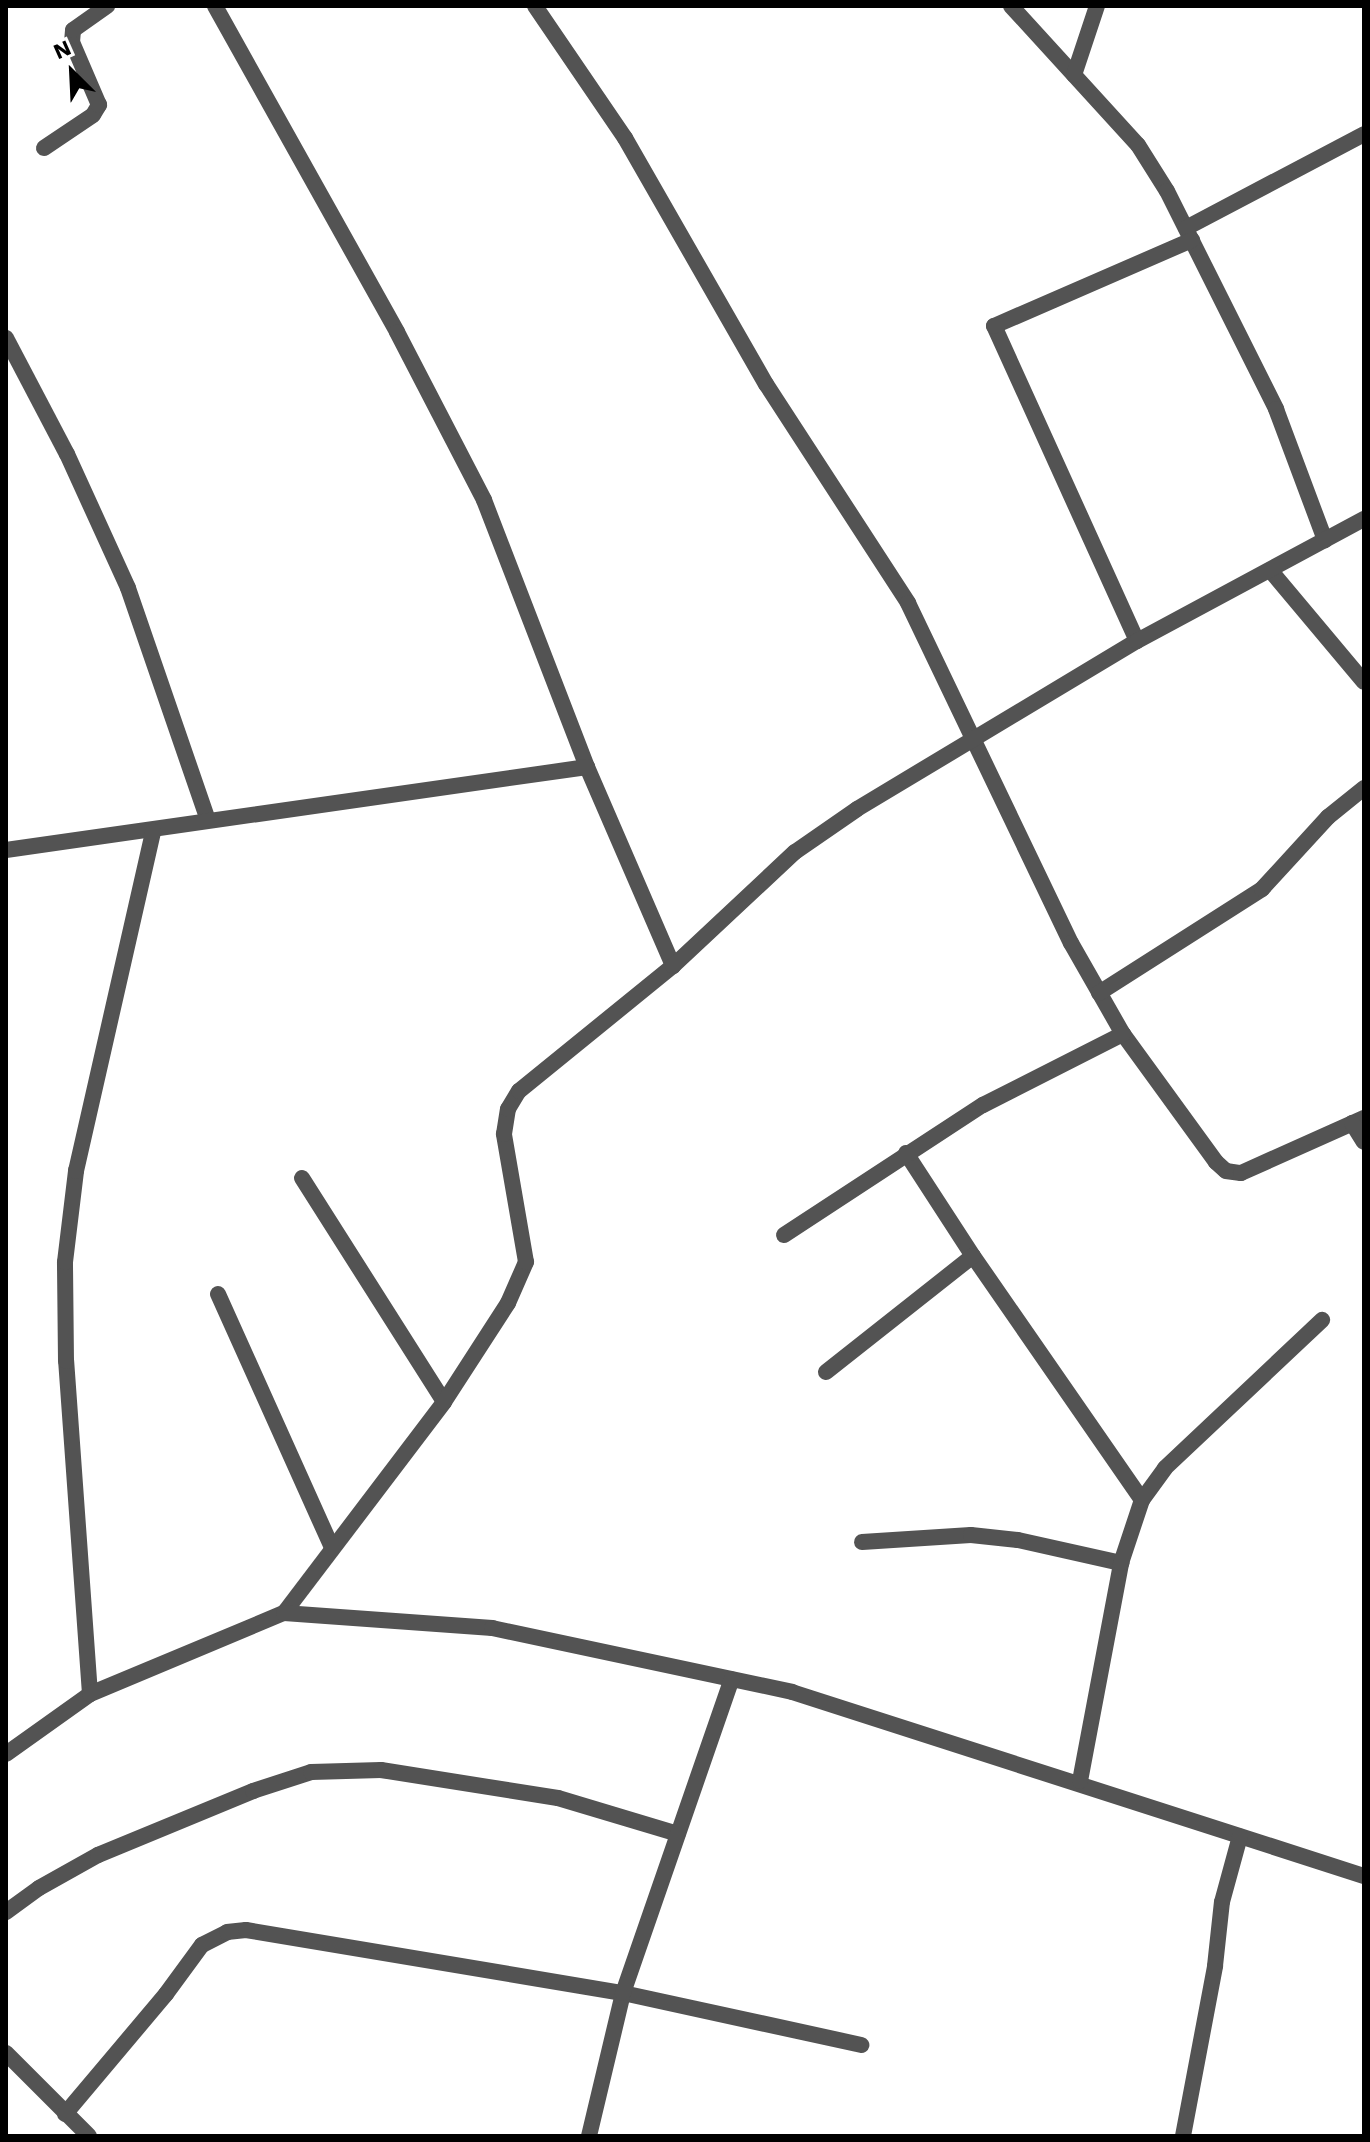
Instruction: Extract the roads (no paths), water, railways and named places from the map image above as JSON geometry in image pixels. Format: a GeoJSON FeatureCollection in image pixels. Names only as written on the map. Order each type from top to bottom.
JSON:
{"type":"FeatureCollection","features":[{"type":"Feature","properties":{"kind":"street"},"geometry":{"type":"LineString","coordinates":[[44,148],[93,115],[99,105],[72,42],[73,30],[107,6]]}},
{"type":"Feature","properties":{"kind":"street"},"geometry":{"type":"LineString","coordinates":[[215,6],[397,332],[484,500],[587,767],[673,966]]}},
{"type":"Feature","properties":{"kind":"street"},"geometry":{"type":"LineString","coordinates":[[1011,6],[1138,145],[1189,234],[1276,409],[1325,540]]}},
{"type":"Feature","properties":{"kind":"street"},"geometry":{"type":"LineString","coordinates":[[1074,75],[1097,6]]}},
{"type":"Feature","properties":{"kind":"street"},"geometry":{"type":"LineString","coordinates":[[544,10],[625,138],[766,384],[908,603],[973,737],[992,784],[1123,1034],[1226,1171],[1241,1173],[1358,1120],[1364,1142]]}},
{"type":"Feature","properties":{"kind":"street"},"geometry":{"type":"LineString","coordinates":[[1137,641],[994,326],[1189,234],[1364,134]]}},
{"type":"Feature","properties":{"kind":"street"},"geometry":{"type":"LineString","coordinates":[[6,338],[67,454],[128,588],[208,820]]}},
{"type":"Feature","properties":{"kind":"street"},"geometry":{"type":"LineString","coordinates":[[284,1613],[444,1402],[508,1303],[526,1262],[504,1134],[508,1109],[519,1091],[673,966],[795,852],[973,737],[1137,641],[1364,519]]}},
{"type":"Feature","properties":{"kind":"street"},"geometry":{"type":"LineString","coordinates":[[1270,570],[1364,682]]}},
{"type":"Feature","properties":{"kind":"street"},"geometry":{"type":"LineString","coordinates":[[6,850],[153,832],[208,820],[587,767]]}},
{"type":"Feature","properties":{"kind":"street"},"geometry":{"type":"LineString","coordinates":[[1099,993],[1262,889],[1328,817],[1364,788]]}},
{"type":"Feature","properties":{"kind":"street"},"geometry":{"type":"LineString","coordinates":[[90,1694],[66,1361],[65,1262],[76,1171],[153,832]]}},
{"type":"Feature","properties":{"kind":"street"},"geometry":{"type":"LineString","coordinates":[[784,1235],[983,1105],[1123,1034]]}},
{"type":"Feature","properties":{"kind":"street"},"geometry":{"type":"LineString","coordinates":[[906,1153],[973,1256],[1142,1500]]}},
{"type":"Feature","properties":{"kind":"street"},"geometry":{"type":"LineString","coordinates":[[302,1178],[444,1402]]}},
{"type":"Feature","properties":{"kind":"street"},"geometry":{"type":"LineString","coordinates":[[826,1372],[973,1256]]}},
{"type":"Feature","properties":{"kind":"street"},"geometry":{"type":"LineString","coordinates":[[218,1294],[332,1548]]}},
{"type":"Feature","properties":{"kind":"street"},"geometry":{"type":"LineString","coordinates":[[1080,1781],[1121,1563],[1142,1500],[1165,1468],[1322,1320]]}},
{"type":"Feature","properties":{"kind":"street"},"geometry":{"type":"LineString","coordinates":[[862,1542],[971,1535],[1018,1540],[1121,1563]]}},
{"type":"Feature","properties":{"kind":"street"},"geometry":{"type":"LineString","coordinates":[[6,1754],[90,1694],[284,1613],[492,1628],[792,1692],[1080,1781],[1362,1874]]}},
{"type":"Feature","properties":{"kind":"street"},"geometry":{"type":"LineString","coordinates":[[589,2136],[623,1993],[732,1679]]}},
{"type":"Feature","properties":{"kind":"street"},"geometry":{"type":"LineString","coordinates":[[6,1912],[39,1888],[98,1855],[253,1791],[311,1772],[381,1770],[558,1798],[678,1834]]}},
{"type":"Feature","properties":{"kind":"street"},"geometry":{"type":"LineString","coordinates":[[1183,2136],[1215,1966],[1222,1902],[1240,1836]]}},
{"type":"Feature","properties":{"kind":"street"},"geometry":{"type":"LineString","coordinates":[[65,2114],[166,1994],[202,1945],[227,1932],[246,1930],[623,1993],[861,2045]]}},
{"type":"Feature","properties":{"kind":"street"},"geometry":{"type":"LineString","coordinates":[[6,2053],[89,2136]]}}]}
